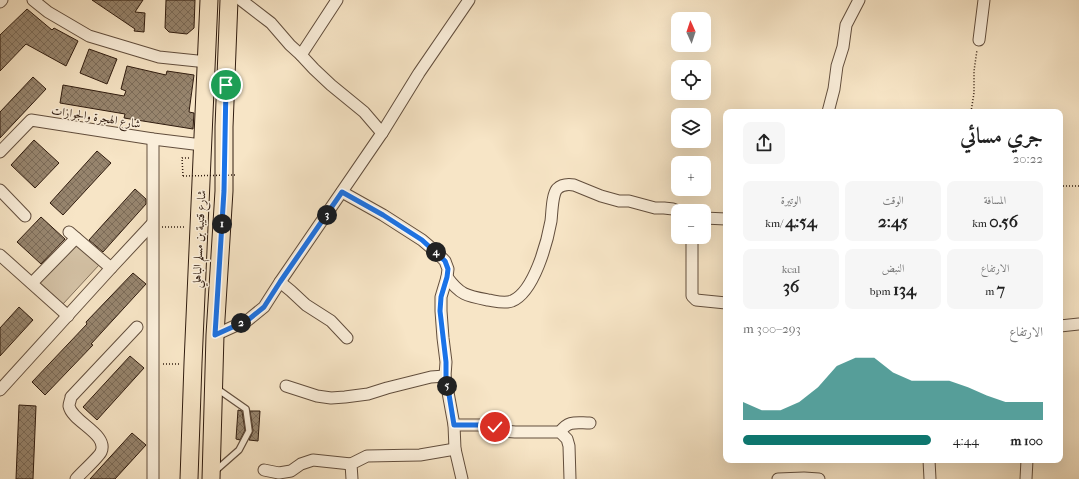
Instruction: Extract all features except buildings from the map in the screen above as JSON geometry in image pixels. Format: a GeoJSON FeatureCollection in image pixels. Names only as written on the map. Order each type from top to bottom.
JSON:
{"type":"FeatureCollection","features":[{"type":"Feature","properties":{"kind":"main road","name":"شارع قتيبة بن مسلم الباهلي"},"geometry":{"type":"LineString","coordinates":[[189,479],[208,0]]}},
{"type":"Feature","properties":{"kind":"main road","name":"شارع قتيبة بن مسلم الباهلي"},"geometry":{"type":"LineString","coordinates":[[211,477],[215,335],[224,191],[224,127],[229,0]]}},
{"type":"Feature","properties":{"kind":"street"},"geometry":{"type":"LineString","coordinates":[[34,0],[48,12],[89,36],[159,57],[206,62]]}},
{"type":"Feature","properties":{"kind":"street"},"geometry":{"type":"LineString","coordinates":[[241,0],[271,23],[314,69],[364,112],[382,133]]}},
{"type":"Feature","properties":{"kind":"street"},"geometry":{"type":"LineString","coordinates":[[302,55],[337,0]]}},
{"type":"Feature","properties":{"kind":"street"},"geometry":{"type":"LineString","coordinates":[[215,335],[248,320],[264,307],[382,133],[419,73],[469,0]]}},
{"type":"Feature","properties":{"kind":"street"},"geometry":{"type":"LineString","coordinates":[[829,109],[834,89],[837,66],[843,47],[846,25],[859,0]]}},
{"type":"Feature","properties":{"kind":"street"},"geometry":{"type":"LineString","coordinates":[[979,40],[984,0]]}},
{"type":"Feature","properties":{"kind":"street","name":"شارع الهجرة والجوازات"},"geometry":{"type":"LineString","coordinates":[[0,152],[31,120],[202,145]]}},
{"type":"Feature","properties":{"kind":"street"},"geometry":{"type":"LineString","coordinates":[[153,139],[153,479]]}},
{"type":"Feature","properties":{"kind":"street"},"geometry":{"type":"LineString","coordinates":[[447,277],[460,292],[471,297],[504,302],[512,301],[520,296],[529,285],[542,257],[551,222],[554,194],[557,189],[563,185],[574,185],[601,196],[619,201],[629,201],[655,208],[671,209]]}},
{"type":"Feature","properties":{"kind":"street"},"geometry":{"type":"LineString","coordinates":[[0,190],[25,216]]}},
{"type":"Feature","properties":{"kind":"street"},"geometry":{"type":"LineString","coordinates":[[342,192],[383,215],[422,240],[445,261],[448,269],[441,297],[440,311],[446,362],[446,376],[454,425],[455,449],[462,479]]}},
{"type":"Feature","properties":{"kind":"street"},"geometry":{"type":"LineString","coordinates":[[711,218],[723,219]]}},
{"type":"Feature","properties":{"kind":"street"},"geometry":{"type":"LineString","coordinates":[[0,390],[152,225]]}},
{"type":"Feature","properties":{"kind":"street"},"geometry":{"type":"LineString","coordinates":[[32,283],[72,235],[111,268]]}},
{"type":"Feature","properties":{"kind":"street"},"geometry":{"type":"LineString","coordinates":[[692,244],[692,296],[696,300],[723,303]]}},
{"type":"Feature","properties":{"kind":"street"},"geometry":{"type":"LineString","coordinates":[[0,255],[68,316]]}},
{"type":"Feature","properties":{"kind":"street"},"geometry":{"type":"LineString","coordinates":[[280,282],[306,305],[331,321],[347,338]]}},
{"type":"Feature","properties":{"kind":"street"},"geometry":{"type":"LineString","coordinates":[[1063,326],[1079,324]]}},
{"type":"Feature","properties":{"kind":"street"},"geometry":{"type":"LineString","coordinates":[[76,479],[101,452],[102,446],[100,439],[72,412],[69,404],[71,397],[137,327]]}},
{"type":"Feature","properties":{"kind":"street"},"geometry":{"type":"LineString","coordinates":[[286,386],[317,396],[330,398],[368,394],[387,388],[446,376]]}},
{"type":"Feature","properties":{"kind":"street"},"geometry":{"type":"LineString","coordinates":[[560,432],[569,424],[590,423]]}},
{"type":"Feature","properties":{"kind":"street"},"geometry":{"type":"LineString","coordinates":[[454,425],[486,425],[504,431],[515,432],[560,432],[567,439],[569,446],[570,479]]}},
{"type":"Feature","properties":{"kind":"street"},"geometry":{"type":"LineString","coordinates":[[264,470],[279,472],[291,470],[301,464],[313,460],[351,464],[367,456],[420,455],[455,449]]}},
{"type":"Feature","properties":{"kind":"street"},"geometry":{"type":"LineString","coordinates":[[929,463],[930,479]]}},
{"type":"Feature","properties":{"kind":"street"},"geometry":{"type":"LineString","coordinates":[[1026,479],[1027,463]]}},
{"type":"Feature","properties":{"kind":"street"},"geometry":{"type":"LineString","coordinates":[[351,464],[352,479]]}},
{"type":"Feature","properties":{"kind":"street"},"geometry":{"type":"LineString","coordinates":[[778,479],[819,479]]}},
{"type":"Feature","properties":{"kind":"lane"},"geometry":{"type":"LineString","coordinates":[[211,477],[239,450],[249,431],[246,409],[214,386]]}},
{"type":"Feature","properties":{"kind":"path"},"geometry":{"type":"LineString","coordinates":[[971,109],[974,93],[974,71],[979,40]]}},
{"type":"Feature","properties":{"kind":"path"},"geometry":{"type":"LineString","coordinates":[[182,158],[183,176],[237,175]]}},
{"type":"Feature","properties":{"kind":"path"},"geometry":{"type":"LineString","coordinates":[[1063,186],[1079,186]]}},
{"type":"Feature","properties":{"kind":"path"},"geometry":{"type":"LineString","coordinates":[[152,225],[186,227]]}},
{"type":"Feature","properties":{"kind":"path"},"geometry":{"type":"LineString","coordinates":[[153,364],[193,364]]}},
{"type":"Feature","properties":{"kind":"shaded area"},"geometry":{"type":"Polygon","coordinates":[[[76,243],[99,265],[63,304],[40,283],[76,243]]]}},
{"type":"Feature","properties":{"kind":"route"},"geometry":{"type":"LineString","coordinates":[[226,85],[224,127],[224,191],[215,335],[248,320],[264,307],[342,192],[383,215],[422,240],[445,261],[448,269],[441,297],[440,311],[446,362],[446,376],[454,425],[486,425],[495,427]]}}]}
